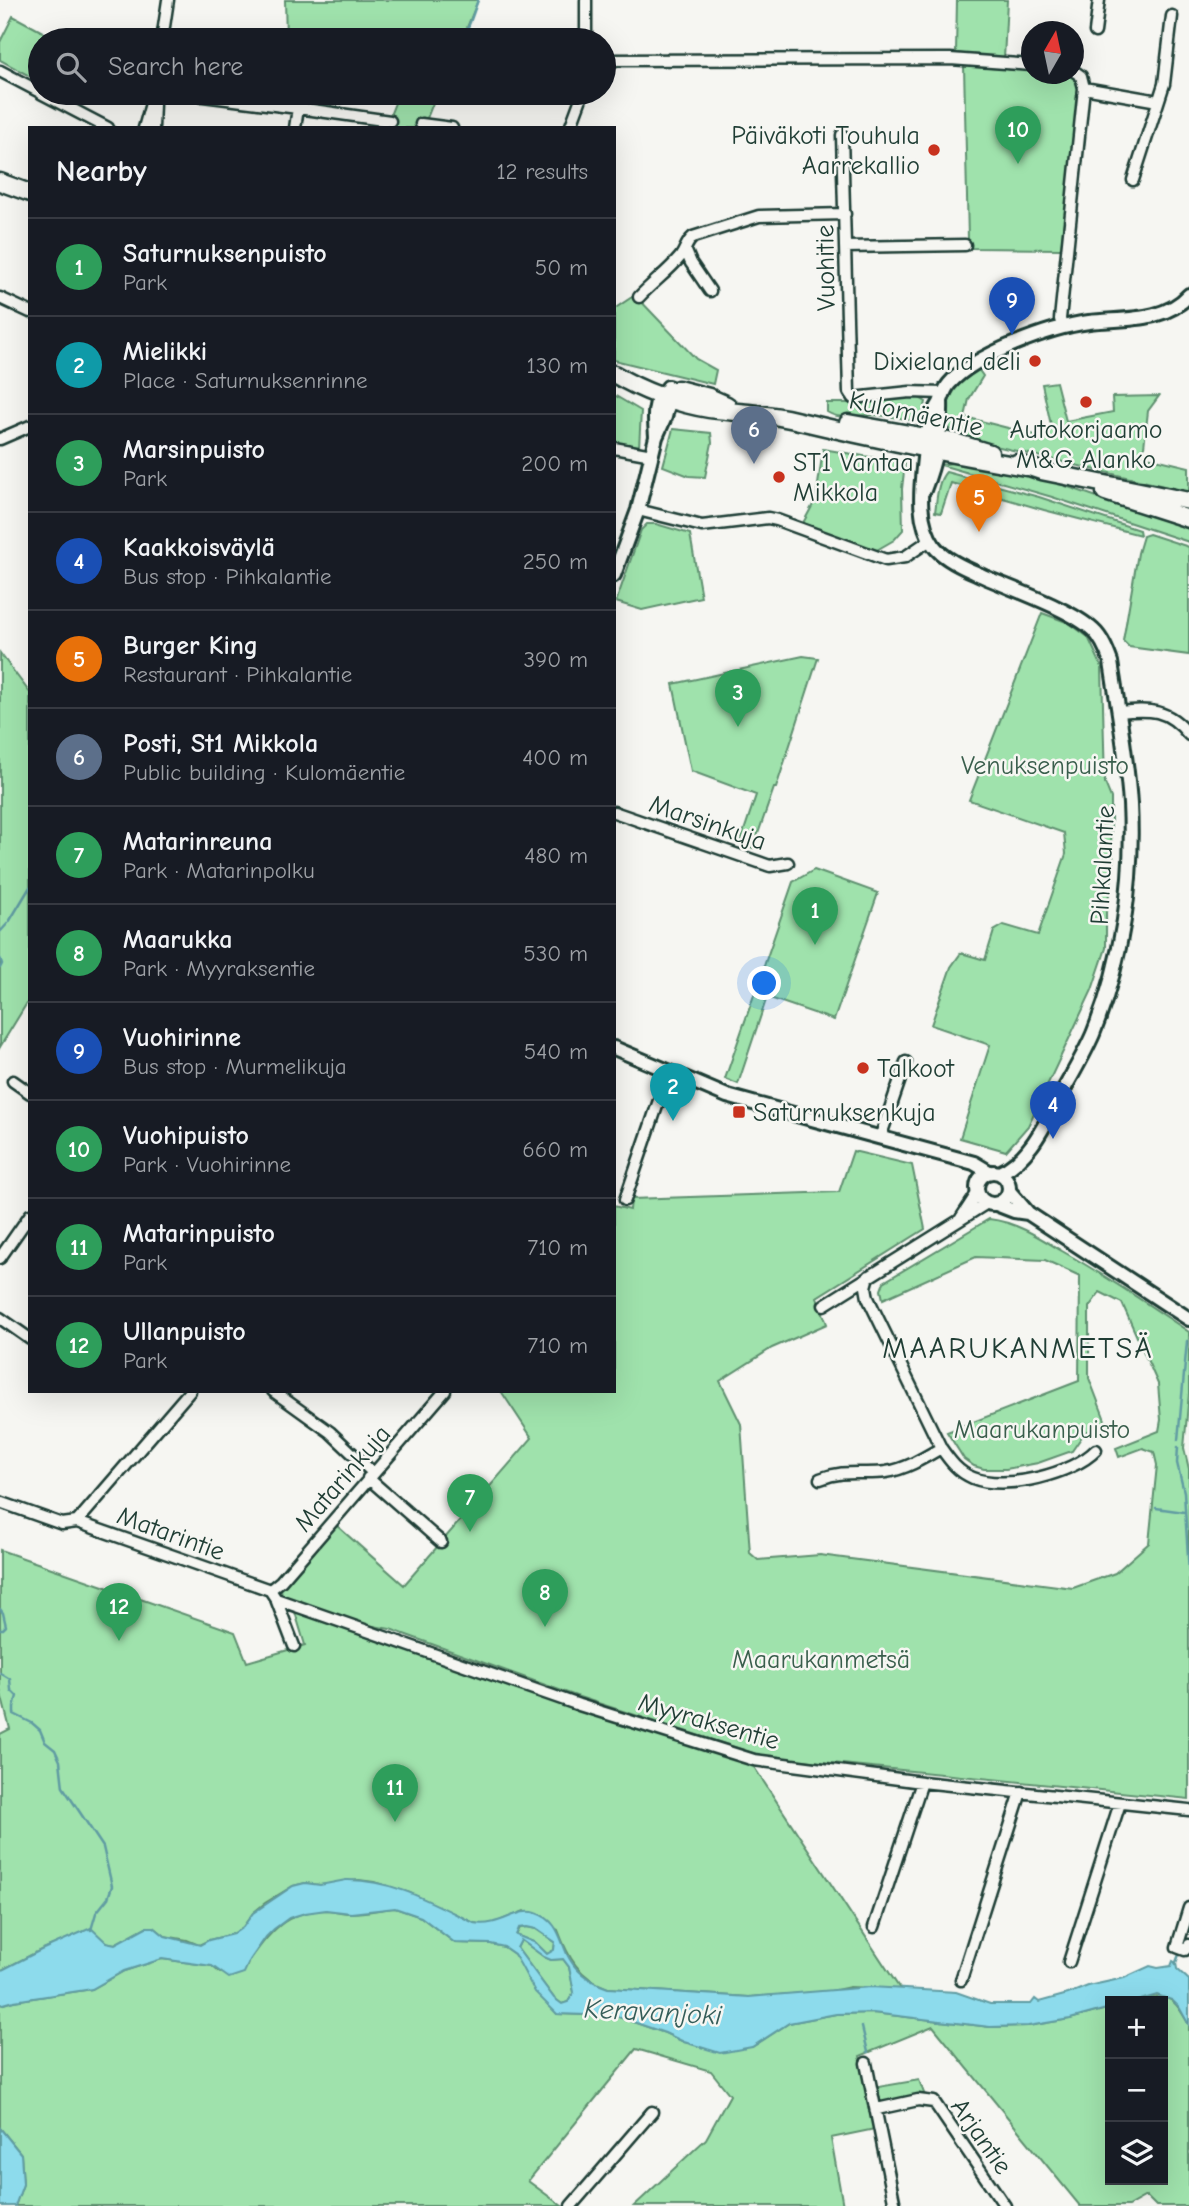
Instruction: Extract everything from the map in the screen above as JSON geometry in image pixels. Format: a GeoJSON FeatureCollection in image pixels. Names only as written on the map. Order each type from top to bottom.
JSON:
{"type":"FeatureCollection","features":[{"type":"Feature","properties":{"kind":"main road"},"geometry":{"type":"LineString","coordinates":[[0,173],[28,182]]}},
{"type":"Feature","properties":{"kind":"main road"},"geometry":{"type":"LineString","coordinates":[[0,182],[28,192]]}},
{"type":"Feature","properties":{"kind":"main road","name":"Kulomäentie"},"geometry":{"type":"LineString","coordinates":[[616,373],[631,384],[666,393],[705,408],[738,410],[931,444],[1033,469],[1189,501]]}},
{"type":"Feature","properties":{"kind":"main road","name":"Kulomäentie"},"geometry":{"type":"LineString","coordinates":[[1033,469],[1189,519]]}},
{"type":"Feature","properties":{"kind":"street"},"geometry":{"type":"LineString","coordinates":[[164,28],[168,0]]}},
{"type":"Feature","properties":{"kind":"street"},"geometry":{"type":"LineString","coordinates":[[586,0],[586,28]]}},
{"type":"Feature","properties":{"kind":"street"},"geometry":{"type":"LineString","coordinates":[[1095,32],[1099,0]]}},
{"type":"Feature","properties":{"kind":"street"},"geometry":{"type":"LineString","coordinates":[[1133,180],[1166,73],[1172,16]]}},
{"type":"Feature","properties":{"kind":"street"},"geometry":{"type":"LineString","coordinates":[[616,60],[950,59],[1021,64]]}},
{"type":"Feature","properties":{"kind":"street"},"geometry":{"type":"LineString","coordinates":[[0,71],[28,85]]}},
{"type":"Feature","properties":{"kind":"street"},"geometry":{"type":"LineString","coordinates":[[1062,327],[1060,319],[1083,84]]}},
{"type":"Feature","properties":{"kind":"street"},"geometry":{"type":"LineString","coordinates":[[1084,88],[1158,101]]}},
{"type":"Feature","properties":{"kind":"street"},"geometry":{"type":"LineString","coordinates":[[65,105],[104,126]]}},
{"type":"Feature","properties":{"kind":"street"},"geometry":{"type":"LineString","coordinates":[[145,126],[151,105]]}},
{"type":"Feature","properties":{"kind":"street"},"geometry":{"type":"LineString","coordinates":[[153,126],[154,105]]}},
{"type":"Feature","properties":{"kind":"street"},"geometry":{"type":"LineString","coordinates":[[274,105],[390,121]]}},
{"type":"Feature","properties":{"kind":"street"},"geometry":{"type":"LineString","coordinates":[[571,126],[579,105]]}},
{"type":"Feature","properties":{"kind":"street"},"geometry":{"type":"LineString","coordinates":[[295,126],[298,108]]}},
{"type":"Feature","properties":{"kind":"street"},"geometry":{"type":"LineString","coordinates":[[421,124],[436,126]]}},
{"type":"Feature","properties":{"kind":"street","name":"Vuohitie"},"geometry":{"type":"LineString","coordinates":[[842,135],[849,392],[853,398],[910,392],[942,397]]}},
{"type":"Feature","properties":{"kind":"street"},"geometry":{"type":"LineString","coordinates":[[639,296],[685,250],[687,242],[693,237],[759,216],[845,214]]}},
{"type":"Feature","properties":{"kind":"street"},"geometry":{"type":"LineString","coordinates":[[845,247],[965,245]]}},
{"type":"Feature","properties":{"kind":"street"},"geometry":{"type":"LineString","coordinates":[[685,250],[710,291]]}},
{"type":"Feature","properties":{"kind":"street"},"geometry":{"type":"LineString","coordinates":[[0,298],[28,311]]}},
{"type":"Feature","properties":{"kind":"street"},"geometry":{"type":"LineString","coordinates":[[638,510],[713,527],[768,518],[886,560],[905,558],[930,540],[922,519],[921,497],[931,472],[932,413],[955,378],[991,355],[1037,335],[1062,327],[1156,315],[1187,302]]}},
{"type":"Feature","properties":{"kind":"street"},"geometry":{"type":"LineString","coordinates":[[616,570],[638,510],[656,437],[654,418],[666,393]]}},
{"type":"Feature","properties":{"kind":"street"},"geometry":{"type":"LineString","coordinates":[[0,439],[28,427]]}},
{"type":"Feature","properties":{"kind":"street"},"geometry":{"type":"LineString","coordinates":[[616,448],[652,455]]}},
{"type":"Feature","properties":{"kind":"street","name":"Pihkalantie"},"geometry":{"type":"LineString","coordinates":[[930,540],[938,551],[960,566],[1070,614],[1095,631],[1107,649],[1111,662],[1129,794],[1130,847],[1125,910],[1103,1006],[1081,1059],[1042,1129],[1001,1180]]}},
{"type":"Feature","properties":{"kind":"street"},"geometry":{"type":"LineString","coordinates":[[1118,712],[1140,710],[1161,713],[1179,722],[1189,735]]}},
{"type":"Feature","properties":{"kind":"street","name":"Marsinkuja"},"geometry":{"type":"LineString","coordinates":[[616,813],[770,866],[788,863]]}},
{"type":"Feature","properties":{"kind":"street"},"geometry":{"type":"LineString","coordinates":[[616,1049],[727,1096],[974,1163],[1001,1180],[1028,1213],[1189,1319]]}},
{"type":"Feature","properties":{"kind":"street"},"geometry":{"type":"LineString","coordinates":[[880,1138],[906,1062]]}},
{"type":"Feature","properties":{"kind":"street"},"geometry":{"type":"LineString","coordinates":[[625,1200],[669,1071]]}},
{"type":"Feature","properties":{"kind":"street"},"geometry":{"type":"LineString","coordinates":[[13,1081],[28,1092]]}},
{"type":"Feature","properties":{"kind":"street"},"geometry":{"type":"LineString","coordinates":[[951,1158],[969,1171],[978,1188],[992,1203],[1028,1213]]}},
{"type":"Feature","properties":{"kind":"street"},"geometry":{"type":"LineString","coordinates":[[961,1219],[982,1176],[1001,1180]]}},
{"type":"Feature","properties":{"kind":"street"},"geometry":{"type":"LineString","coordinates":[[824,1304],[961,1219],[1005,1199],[1001,1180]]}},
{"type":"Feature","properties":{"kind":"street"},"geometry":{"type":"LineString","coordinates":[[0,1258],[28,1218]]}},
{"type":"Feature","properties":{"kind":"street"},"geometry":{"type":"LineString","coordinates":[[869,1276],[866,1287],[868,1298],[942,1448],[955,1467],[964,1474],[986,1482],[1008,1483],[1044,1476],[1086,1460],[1096,1450]]}},
{"type":"Feature","properties":{"kind":"street"},"geometry":{"type":"LineString","coordinates":[[0,1318],[28,1338]]}},
{"type":"Feature","properties":{"kind":"street"},"geometry":{"type":"LineString","coordinates":[[77,1522],[188,1393]]}},
{"type":"Feature","properties":{"kind":"street"},"geometry":{"type":"LineString","coordinates":[[276,1393],[330,1432],[441,1542]]}},
{"type":"Feature","properties":{"kind":"street","name":"Matarinkuja"},"geometry":{"type":"LineString","coordinates":[[272,1595],[281,1581],[443,1393]]}},
{"type":"Feature","properties":{"kind":"street"},"geometry":{"type":"LineString","coordinates":[[820,1479],[836,1473],[885,1472],[899,1469],[942,1448]]}},
{"type":"Feature","properties":{"kind":"street","name":"Matarintie"},"geometry":{"type":"LineString","coordinates":[[0,1502],[62,1524],[77,1522],[272,1595]]}},
{"type":"Feature","properties":{"kind":"street"},"geometry":{"type":"LineString","coordinates":[[272,1595],[294,1646]]}},
{"type":"Feature","properties":{"kind":"street","name":"Myyraksentie"},"geometry":{"type":"LineString","coordinates":[[272,1595],[579,1705],[754,1760],[922,1782],[1189,1810]]}},
{"type":"Feature","properties":{"kind":"street"},"geometry":{"type":"LineString","coordinates":[[874,1927],[922,1782]]}},
{"type":"Feature","properties":{"kind":"street"},"geometry":{"type":"LineString","coordinates":[[961,1980],[1021,1792]]}},
{"type":"Feature","properties":{"kind":"street"},"geometry":{"type":"LineString","coordinates":[[1069,1962],[1120,1803]]}},
{"type":"Feature","properties":{"kind":"street"},"geometry":{"type":"LineString","coordinates":[[1189,1908],[1177,1947],[1185,1950],[1189,1945]]}},
{"type":"Feature","properties":{"kind":"street"},"geometry":{"type":"LineString","coordinates":[[866,2063],[895,2206]]}},
{"type":"Feature","properties":{"kind":"street","name":"Arjantie"},"geometry":{"type":"LineString","coordinates":[[877,2109],[918,2100],[934,2102],[1005,2206]]}},
{"type":"Feature","properties":{"kind":"street"},"geometry":{"type":"LineString","coordinates":[[571,2206],[652,2112]]}},
{"type":"Feature","properties":{"kind":"green space"},"geometry":{"type":"Polygon","coordinates":[[[285,0],[478,0],[467,28],[286,28],[285,0]]]}},
{"type":"Feature","properties":{"kind":"green space"},"geometry":{"type":"Polygon","coordinates":[[[957,0],[1007,0],[1004,59],[956,53],[957,0]]]}},
{"type":"Feature","properties":{"kind":"green space"},"geometry":{"type":"Polygon","coordinates":[[[13,16],[35,28],[28,28],[28,75],[0,60],[0,42],[13,16]]]}},
{"type":"Feature","properties":{"kind":"green space"},"geometry":{"type":"Polygon","coordinates":[[[964,66],[1021,70],[1021,84],[1077,84],[1079,89],[1061,249],[971,248],[968,239],[964,66]]]}},
{"type":"Feature","properties":{"kind":"green space"},"geometry":{"type":"Polygon","coordinates":[[[394,105],[432,105],[424,126],[386,126],[394,105]]]}},
{"type":"Feature","properties":{"kind":"green space"},"geometry":{"type":"Polygon","coordinates":[[[635,295],[696,359],[716,370],[713,384],[616,360],[616,308],[635,295]]]}},
{"type":"Feature","properties":{"kind":"green space"},"geometry":{"type":"Polygon","coordinates":[[[978,369],[983,376],[969,399],[965,417],[1043,437],[1051,425],[1042,384],[1056,382],[1066,421],[1113,412],[1112,397],[1159,396],[1148,411],[1143,456],[1189,467],[1189,492],[958,437],[946,420],[946,410],[961,382],[978,369]]]}},
{"type":"Feature","properties":{"kind":"green space"},"geometry":{"type":"Polygon","coordinates":[[[616,396],[641,411],[639,448],[616,443],[616,396]]]}},
{"type":"Feature","properties":{"kind":"green space"},"geometry":{"type":"Polygon","coordinates":[[[916,396],[926,402],[923,414],[915,421],[877,415],[843,417],[827,412],[827,403],[854,403],[916,396]]]}},
{"type":"Feature","properties":{"kind":"green space"},"geometry":{"type":"Polygon","coordinates":[[[673,429],[711,433],[712,443],[705,477],[689,476],[663,466],[673,429]]]}},
{"type":"Feature","properties":{"kind":"green space"},"geometry":{"type":"Polygon","coordinates":[[[823,449],[905,463],[902,489],[903,530],[894,540],[875,551],[803,523],[816,499],[823,449]]]}},
{"type":"Feature","properties":{"kind":"green space"},"geometry":{"type":"Polygon","coordinates":[[[962,461],[1031,474],[1189,529],[1189,542],[1052,497],[941,465],[962,461]]]}},
{"type":"Feature","properties":{"kind":"green space"},"geometry":{"type":"Polygon","coordinates":[[[946,472],[1039,497],[1139,530],[1140,535],[951,483],[941,513],[935,512],[939,486],[946,472]]]}},
{"type":"Feature","properties":{"kind":"green space"},"geometry":{"type":"Polygon","coordinates":[[[647,524],[690,534],[701,597],[642,610],[616,602],[641,530],[647,524]]]}},
{"type":"Feature","properties":{"kind":"green space"},"geometry":{"type":"Polygon","coordinates":[[[1149,534],[1189,547],[1189,655],[1129,647],[1123,641],[1138,553],[1143,536],[1149,534]]]}},
{"type":"Feature","properties":{"kind":"green space","name":"Venuksenpuisto"},"geometry":{"type":"Polygon","coordinates":[[[1042,613],[1069,623],[1088,637],[1102,667],[1105,783],[1111,798],[1114,864],[1106,912],[1106,948],[1092,990],[1028,1126],[1006,1151],[960,1138],[990,1045],[931,1025],[951,967],[961,953],[985,960],[994,931],[1004,925],[1038,935],[1066,854],[1064,833],[969,800],[1042,613]]]}},
{"type":"Feature","properties":{"kind":"green space"},"geometry":{"type":"Polygon","coordinates":[[[0,653],[28,690],[28,1001],[0,1047],[0,653]]]}},
{"type":"Feature","properties":{"kind":"green space"},"geometry":{"type":"Polygon","coordinates":[[[803,656],[818,658],[776,788],[753,848],[740,843],[756,795],[691,771],[673,684],[803,656]]]}},
{"type":"Feature","properties":{"kind":"green space"},"geometry":{"type":"Polygon","coordinates":[[[814,870],[878,893],[834,1020],[767,997],[738,1084],[725,1079],[793,882],[814,870]]]}},
{"type":"Feature","properties":{"kind":"green space"},"geometry":{"type":"Polygon","coordinates":[[[853,1151],[912,1165],[925,1229],[817,1297],[827,1324],[772,1348],[720,1381],[741,1424],[750,1553],[758,1560],[820,1555],[1073,1588],[1115,1573],[1149,1543],[1157,1465],[1154,1452],[1143,1448],[1119,1457],[1116,1448],[1159,1431],[1161,1420],[1158,1384],[1122,1303],[1100,1292],[1089,1307],[1089,1378],[1107,1425],[1085,1432],[1072,1451],[1038,1463],[1006,1469],[984,1469],[964,1459],[947,1432],[1079,1381],[1080,1276],[1045,1260],[976,1257],[883,1299],[881,1290],[884,1282],[989,1219],[1009,1223],[1036,1236],[1111,1280],[1189,1332],[1189,1393],[1184,1448],[1189,1469],[1189,1799],[762,1756],[576,1696],[390,1629],[368,1625],[283,1597],[283,1584],[336,1525],[404,1585],[532,1438],[502,1393],[616,1393],[616,1206],[630,1210],[631,1199],[839,1192],[853,1151]]]}},
{"type":"Feature","properties":{"kind":"green space"},"geometry":{"type":"Polygon","coordinates":[[[0,1550],[235,1632],[247,1662],[305,1645],[295,1612],[377,1637],[597,1715],[752,1764],[900,1989],[850,1987],[831,1991],[749,1997],[608,1988],[589,1979],[582,1972],[566,1949],[558,1930],[524,1911],[487,1926],[474,1923],[410,1893],[359,1880],[293,1886],[265,1903],[233,1934],[199,1945],[165,1936],[154,1927],[146,1927],[115,1944],[105,1942],[91,1929],[0,1971],[0,1734],[10,1729],[0,1690],[0,1550]]]}},
{"type":"Feature","properties":{"kind":"green space"},"geometry":{"type":"Polygon","coordinates":[[[395,1908],[421,1917],[455,1943],[504,1947],[514,1954],[557,2014],[616,2016],[684,2042],[702,2046],[752,2047],[789,2023],[836,2014],[873,2013],[990,2027],[1028,2026],[1105,2009],[1105,2185],[1168,2185],[1169,1999],[1179,2008],[1189,2025],[1189,2206],[1156,2206],[1146,2196],[1128,2206],[1080,2206],[933,2026],[860,2056],[875,2129],[831,2138],[843,2206],[634,2206],[706,2139],[730,2095],[711,2071],[636,2049],[528,2181],[562,2206],[15,2206],[23,2184],[21,2154],[0,2128],[0,2005],[92,1989],[124,1971],[162,1959],[212,1966],[220,1973],[248,1966],[265,1940],[289,1919],[324,1910],[362,1912],[395,1908]]]}},
{"type":"Feature","properties":{"kind":"green space"},"geometry":{"type":"Polygon","coordinates":[[[520,1928],[536,1929],[555,1942],[554,1950],[547,1954],[536,1943],[516,1935],[520,1928]]]}},
{"type":"Feature","properties":{"kind":"green space"},"geometry":{"type":"Polygon","coordinates":[[[521,1940],[544,1957],[551,1960],[563,1959],[569,1967],[574,1992],[568,2002],[562,2004],[554,1998],[517,1948],[521,1940]]]}},
{"type":"Feature","properties":{"kind":"green space"},"geometry":{"type":"Polygon","coordinates":[[[919,2080],[925,2096],[883,2103],[880,2100],[878,2087],[919,2080]]]}},
{"type":"Feature","properties":{"kind":"water","name":"Keravanjoki"},"geometry":{"type":"Polygon","coordinates":[[[346,1880],[380,1883],[428,1900],[474,1923],[492,1923],[522,1912],[536,1913],[553,1924],[570,1960],[579,1971],[595,1983],[608,1988],[749,1997],[871,1987],[956,1992],[990,2004],[1031,2004],[1035,1999],[1039,2002],[1124,1978],[1150,1966],[1171,1966],[1173,1961],[1189,1980],[1189,2025],[1179,2007],[1168,1996],[1105,1996],[1105,2009],[1028,2026],[990,2027],[873,2013],[836,2014],[789,2023],[752,2047],[720,2053],[616,2016],[557,2014],[535,1992],[514,1954],[504,1947],[455,1943],[421,1917],[395,1908],[351,1913],[326,1910],[289,1918],[266,1937],[244,1973],[229,1978],[212,1966],[162,1959],[124,1971],[92,1989],[0,2005],[0,1971],[91,1928],[106,1942],[115,1944],[146,1927],[154,1927],[165,1936],[200,1945],[233,1934],[243,1927],[253,1913],[293,1886],[305,1883],[320,1885],[346,1880]],[[519,1928],[516,1935],[536,1943],[547,1954],[554,1950],[555,1942],[536,1929],[519,1928]],[[521,1940],[517,1948],[554,1998],[562,2004],[568,2002],[574,1992],[569,1967],[563,1959],[551,1960],[521,1940]]]}},
{"type":"Feature","properties":{"kind":"water"},"geometry":{"type":"Polygon","coordinates":[[[0,2128],[21,2154],[23,2184],[15,2206],[0,2206],[0,2128]]]}},
{"type":"Feature","properties":{"kind":"waterway"},"geometry":{"type":"LineString","coordinates":[[468,28],[478,0]]}},
{"type":"Feature","properties":{"kind":"waterway"},"geometry":{"type":"LineString","coordinates":[[0,932],[28,890]]}},
{"type":"Feature","properties":{"kind":"waterway"},"geometry":{"type":"LineString","coordinates":[[0,958],[0,968]]}},
{"type":"Feature","properties":{"kind":"waterway"},"geometry":{"type":"LineString","coordinates":[[1178,1440],[1187,1341]]}},
{"type":"Feature","properties":{"kind":"waterway"},"geometry":{"type":"LineString","coordinates":[[1178,1447],[1177,1463],[1184,1492],[1189,1573]]}},
{"type":"Feature","properties":{"kind":"waterway"},"geometry":{"type":"LineString","coordinates":[[1156,1508],[1184,1512]]}},
{"type":"Feature","properties":{"kind":"waterway"},"geometry":{"type":"LineString","coordinates":[[0,1609],[6,1626],[0,1629]]}},
{"type":"Feature","properties":{"kind":"waterway"},"geometry":{"type":"LineString","coordinates":[[0,1673],[10,1679],[11,1690],[17,1696],[14,1714],[40,1730],[45,1742],[55,1750],[60,1761],[63,1787],[103,1847],[112,1886],[108,1898],[96,1913],[91,1930]]}},
{"type":"Feature","properties":{"kind":"waterway"},"geometry":{"type":"LineString","coordinates":[[1185,1939],[1189,1925]]}},
{"type":"Feature","properties":{"kind":"waterway"},"geometry":{"type":"LineString","coordinates":[[1175,1965],[1180,1952]]}},
{"type":"Feature","properties":{"kind":"waterway"},"geometry":{"type":"LineString","coordinates":[[862,2027],[868,2052]]}},
{"type":"Feature","properties":{"kind":"place","name":"Päiväkoti Touhula Aarrekallio"},"geometry":{"type":"Point","coordinates":[934,150]}},
{"type":"Feature","properties":{"kind":"place","name":"Vuohipuisto"},"geometry":{"type":"Point","coordinates":[1018,164]}},
{"type":"Feature","properties":{"kind":"place","name":"Vuohirinne"},"geometry":{"type":"Point","coordinates":[1012,335]}},
{"type":"Feature","properties":{"kind":"place","name":"Dixieland deli"},"geometry":{"type":"Point","coordinates":[1035,361]}},
{"type":"Feature","properties":{"kind":"place","name":"Autokorjaamo M&G Alanko"},"geometry":{"type":"Point","coordinates":[1086,402]}},
{"type":"Feature","properties":{"kind":"place","name":"Posti, St1 Mikkola"},"geometry":{"type":"Point","coordinates":[754,464]}},
{"type":"Feature","properties":{"kind":"place","name":"ST1 Vantaa Mikkola"},"geometry":{"type":"Point","coordinates":[779,477]}},
{"type":"Feature","properties":{"kind":"place","name":"Burger King"},"geometry":{"type":"Point","coordinates":[979,532]}},
{"type":"Feature","properties":{"kind":"place","name":"Marsinpuisto"},"geometry":{"type":"Point","coordinates":[738,727]}},
{"type":"Feature","properties":{"kind":"place","name":"Saturnuksenpuisto"},"geometry":{"type":"Point","coordinates":[815,945]}},
{"type":"Feature","properties":{"kind":"place","name":"Talkoot"},"geometry":{"type":"Point","coordinates":[863,1068]}},
{"type":"Feature","properties":{"kind":"place","name":"Saturnuksenkuja"},"geometry":{"type":"Point","coordinates":[739,1112]}},
{"type":"Feature","properties":{"kind":"place","name":"Mielikki"},"geometry":{"type":"Point","coordinates":[673,1121]}},
{"type":"Feature","properties":{"kind":"place","name":"Kaakkoisväylä"},"geometry":{"type":"Point","coordinates":[1053,1139]}},
{"type":"Feature","properties":{"kind":"place","name":"Matarinreuna"},"geometry":{"type":"Point","coordinates":[470,1532]}},
{"type":"Feature","properties":{"kind":"place","name":"Maarukka"},"geometry":{"type":"Point","coordinates":[545,1627]}},
{"type":"Feature","properties":{"kind":"place","name":"Ullanpuisto"},"geometry":{"type":"Point","coordinates":[119,1641]}},
{"type":"Feature","properties":{"kind":"place","name":"Matarinpuisto"},"geometry":{"type":"Point","coordinates":[395,1822]}},
{"type":"Feature","properties":{"kind":"district","name":"MAARUKANMETSÄ"},"geometry":{"type":"Point","coordinates":[1018,1348]}},
{"type":"Feature","properties":{"kind":"park label","name":"Maarukanpuisto"},"geometry":{"type":"Point","coordinates":[1042,1429]}},
{"type":"Feature","properties":{"kind":"park label","name":"Maarukanmetsä"},"geometry":{"type":"Point","coordinates":[821,1659]}}]}
